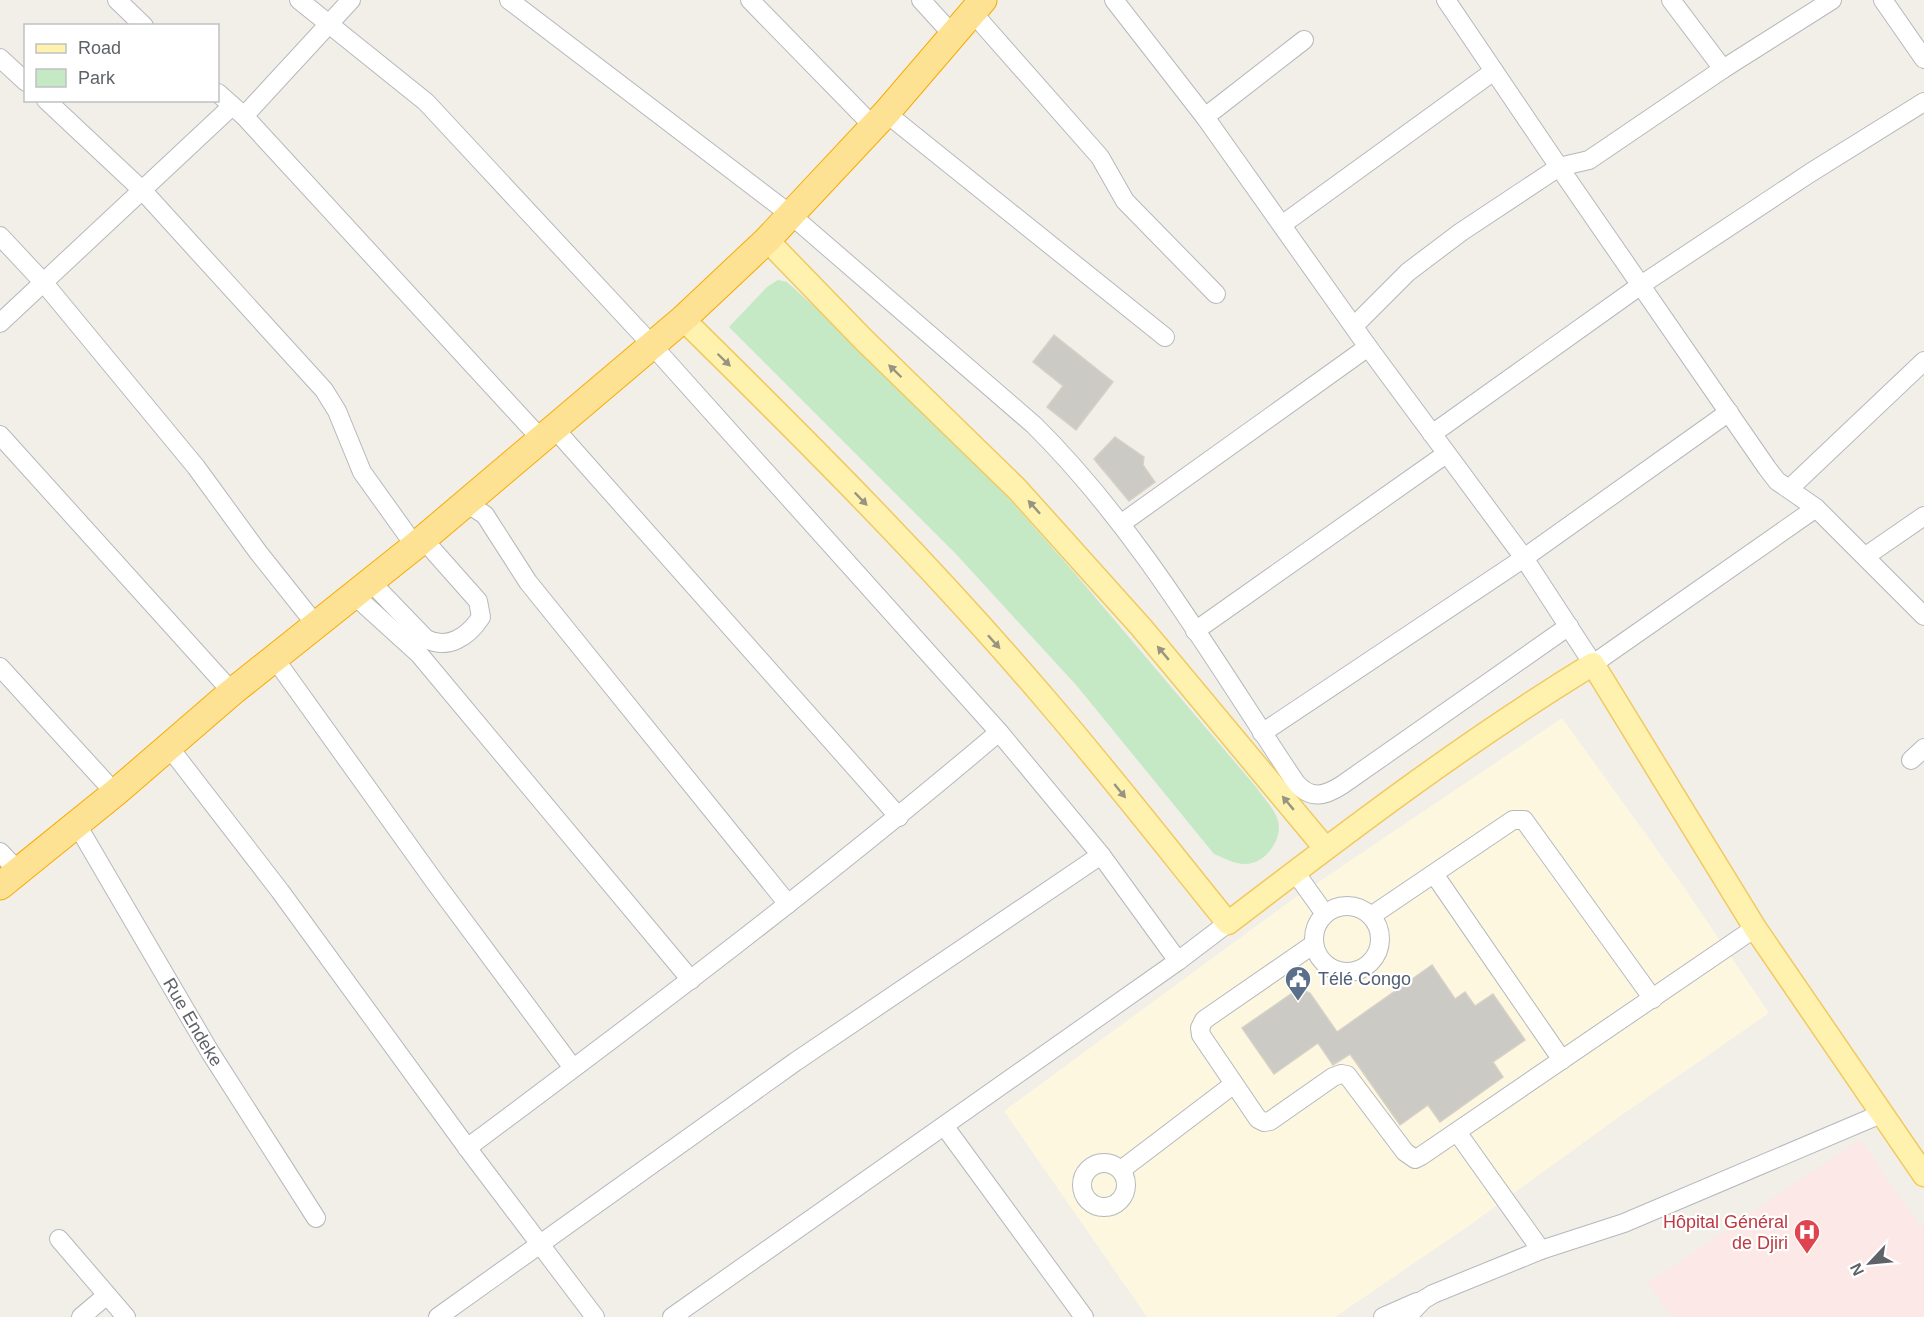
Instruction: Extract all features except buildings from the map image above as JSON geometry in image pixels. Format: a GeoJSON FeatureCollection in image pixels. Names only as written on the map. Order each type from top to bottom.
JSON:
{"type":"FeatureCollection","features":[{"type":"Feature","properties":{"kind":"highway"},"geometry":{"type":"LineString","coordinates":[[6,870],[76,823],[115,793],[232,692],[419,543],[683,320],[791,215],[880,120],[978,7]]}},
{"type":"Feature","properties":{"kind":"main road"},"geometry":{"type":"LineString","coordinates":[[767,240],[862,339],[1017,489],[1141,627],[1325,848]]}},
{"type":"Feature","properties":{"kind":"main road"},"geometry":{"type":"LineString","coordinates":[[683,320],[789,423],[1047,700],[1228,922],[1325,848],[1490,729],[1593,664],[1755,928],[1881,1114],[1921,1165]]}},
{"type":"Feature","properties":{"kind":"street"},"geometry":{"type":"LineString","coordinates":[[117,0],[142,24]]}},
{"type":"Feature","properties":{"kind":"street"},"geometry":{"type":"LineString","coordinates":[[299,0],[426,102],[652,345],[999,732],[1101,855],[1178,961]]}},
{"type":"Feature","properties":{"kind":"street"},"geometry":{"type":"LineString","coordinates":[[0,323],[142,191],[238,111],[351,0]]}},
{"type":"Feature","properties":{"kind":"street"},"geometry":{"type":"LineString","coordinates":[[509,0],[791,215],[1034,425],[1062,452],[1122,523],[1302,790],[1314,796],[1331,793],[1569,626]]}},
{"type":"Feature","properties":{"kind":"street"},"geometry":{"type":"LineString","coordinates":[[750,0],[880,120],[1165,338]]}},
{"type":"Feature","properties":{"kind":"street"},"geometry":{"type":"LineString","coordinates":[[921,0],[953,35]]}},
{"type":"Feature","properties":{"kind":"street"},"geometry":{"type":"LineString","coordinates":[[1114,0],[1205,117],[1368,347],[1524,558],[1593,664],[1816,508]]}},
{"type":"Feature","properties":{"kind":"street"},"geometry":{"type":"LineString","coordinates":[[1446,0],[1777,481],[1816,508],[1924,616]]}},
{"type":"Feature","properties":{"kind":"street"},"geometry":{"type":"LineString","coordinates":[[1671,0],[1723,69]]}},
{"type":"Feature","properties":{"kind":"street"},"geometry":{"type":"LineString","coordinates":[[1354,326],[1408,272],[1461,232],[1559,167],[1589,160],[1723,69],[1832,0]]}},
{"type":"Feature","properties":{"kind":"street"},"geometry":{"type":"LineString","coordinates":[[1883,0],[1924,59]]}},
{"type":"Feature","properties":{"kind":"street"},"geometry":{"type":"LineString","coordinates":[[978,7],[1100,157],[1125,201],[1216,294]]}},
{"type":"Feature","properties":{"kind":"street"},"geometry":{"type":"LineString","coordinates":[[1205,117],[1304,40]]}},
{"type":"Feature","properties":{"kind":"street"},"geometry":{"type":"LineString","coordinates":[[0,58],[24,80]]}},
{"type":"Feature","properties":{"kind":"street"},"geometry":{"type":"LineString","coordinates":[[1282,224],[1494,71]]}},
{"type":"Feature","properties":{"kind":"street"},"geometry":{"type":"LineString","coordinates":[[219,94],[548,434],[899,817]]}},
{"type":"Feature","properties":{"kind":"street"},"geometry":{"type":"LineString","coordinates":[[48,102],[142,191],[324,390],[337,411],[362,472],[419,543],[478,601],[481,617],[475,627],[453,643],[437,644],[426,639],[362,588]]}},
{"type":"Feature","properties":{"kind":"street"},"geometry":{"type":"LineString","coordinates":[[1432,434],[1641,285],[1810,173],[1924,102]]}},
{"type":"Feature","properties":{"kind":"street"},"geometry":{"type":"LineString","coordinates":[[0,236],[44,282],[196,467],[316,626]]}},
{"type":"Feature","properties":{"kind":"street"},"geometry":{"type":"LineString","coordinates":[[1122,523],[1368,347]]}},
{"type":"Feature","properties":{"kind":"street"},"geometry":{"type":"LineString","coordinates":[[1789,489],[1924,361]]}},
{"type":"Feature","properties":{"kind":"street"},"geometry":{"type":"LineString","coordinates":[[1262,733],[1524,558],[1729,412]]}},
{"type":"Feature","properties":{"kind":"street"},"geometry":{"type":"LineString","coordinates":[[0,435],[232,692]]}},
{"type":"Feature","properties":{"kind":"street"},"geometry":{"type":"LineString","coordinates":[[1195,631],[1446,454]]}},
{"type":"Feature","properties":{"kind":"street"},"geometry":{"type":"LineString","coordinates":[[465,502],[485,515],[528,582],[788,904]]}},
{"type":"Feature","properties":{"kind":"street"},"geometry":{"type":"LineString","coordinates":[[1866,556],[1924,516]]}},
{"type":"Feature","properties":{"kind":"street"},"geometry":{"type":"LineString","coordinates":[[362,588],[691,980]]}},
{"type":"Feature","properties":{"kind":"street"},"geometry":{"type":"LineString","coordinates":[[275,659],[437,885],[573,1068]]}},
{"type":"Feature","properties":{"kind":"street"},"geometry":{"type":"LineString","coordinates":[[0,667],[115,793]]}},
{"type":"Feature","properties":{"kind":"street"},"geometry":{"type":"LineString","coordinates":[[467,1148],[691,980],[899,817],[999,732]]}},
{"type":"Feature","properties":{"kind":"street"},"geometry":{"type":"LineString","coordinates":[[169,747],[357,995],[467,1148],[596,1317]]}},
{"type":"Feature","properties":{"kind":"street"},"geometry":{"type":"LineString","coordinates":[[1371,916],[1513,820],[1524,820],[1653,999]]}},
{"type":"Feature","properties":{"kind":"street","name":"Rue Endeke"},"geometry":{"type":"LineString","coordinates":[[76,823],[210,1052],[316,1218]]}},
{"type":"Feature","properties":{"kind":"street"},"geometry":{"type":"LineString","coordinates":[[438,1317],[795,1062],[1101,855]]}},
{"type":"Feature","properties":{"kind":"street"},"geometry":{"type":"LineString","coordinates":[[1295,872],[1325,914]]}},
{"type":"Feature","properties":{"kind":"street"},"geometry":{"type":"LineString","coordinates":[[1434,874],[1562,1060]]}},
{"type":"Feature","properties":{"kind":"street"},"geometry":{"type":"LineString","coordinates":[[1343,905],[1353,906],[1371,916],[1379,933],[1380,942],[1377,952],[1366,966],[1348,972],[1330,967],[1317,953],[1314,944],[1316,927],[1325,914],[1343,905]]}},
{"type":"Feature","properties":{"kind":"street"},"geometry":{"type":"LineString","coordinates":[[672,1317],[1178,961],[1228,922]]}},
{"type":"Feature","properties":{"kind":"street"},"geometry":{"type":"LineString","coordinates":[[1314,944],[1204,1020],[1200,1028],[1201,1035],[1258,1119],[1264,1122],[1270,1121],[1333,1077],[1341,1074],[1347,1075],[1405,1152],[1415,1159],[1755,928]]}},
{"type":"Feature","properties":{"kind":"street"},"geometry":{"type":"LineString","coordinates":[[1121,1170],[1234,1084]]}},
{"type":"Feature","properties":{"kind":"street"},"geometry":{"type":"LineString","coordinates":[[1383,1317],[1541,1250],[1624,1223],[1881,1114]]}},
{"type":"Feature","properties":{"kind":"street"},"geometry":{"type":"LineString","coordinates":[[945,1126],[1084,1317]]}},
{"type":"Feature","properties":{"kind":"street"},"geometry":{"type":"LineString","coordinates":[[1457,1132],[1541,1250]]}},
{"type":"Feature","properties":{"kind":"street"},"geometry":{"type":"LineString","coordinates":[[59,1239],[126,1317]]}},
{"type":"Feature","properties":{"kind":"street"},"geometry":{"type":"LineString","coordinates":[[81,1317],[107,1294]]}},
{"type":"Feature","properties":{"kind":"street"},"geometry":{"type":"LineString","coordinates":[[1407,1317],[1423,1300]]}},
{"type":"Feature","properties":{"kind":"shaded area"},"geometry":{"type":"Polygon","coordinates":[[[1562,718],[1681,883],[1769,1013],[1616,1119],[1470,1225],[1335,1317],[1147,1317],[1004,1111],[1289,902],[1562,718]]]}},
{"type":"Feature","properties":{"kind":"shaded area","name":"Hôpital Général de Djiri"},"geometry":{"type":"Polygon","coordinates":[[[1860,1139],[1920,1226],[1924,1224],[1924,1317],[1672,1317],[1648,1283],[1860,1139]]]}},
{"type":"Feature","properties":{"kind":"green space"},"geometry":{"type":"Polygon","coordinates":[[[778,280],[787,282],[818,310],[1002,491],[1072,570],[1270,806],[1279,825],[1276,841],[1266,854],[1253,863],[1245,864],[1214,854],[1077,686],[956,554],[729,327],[767,287],[778,280]]]}},
{"type":"Feature","properties":{"kind":"place","name":"Télé Congo"},"geometry":{"type":"Point","coordinates":[1298,1002]}},
{"type":"Feature","properties":{"kind":"place","name":"Hôpital Général de Djiri"},"geometry":{"type":"Point","coordinates":[1807,1255]}}]}
